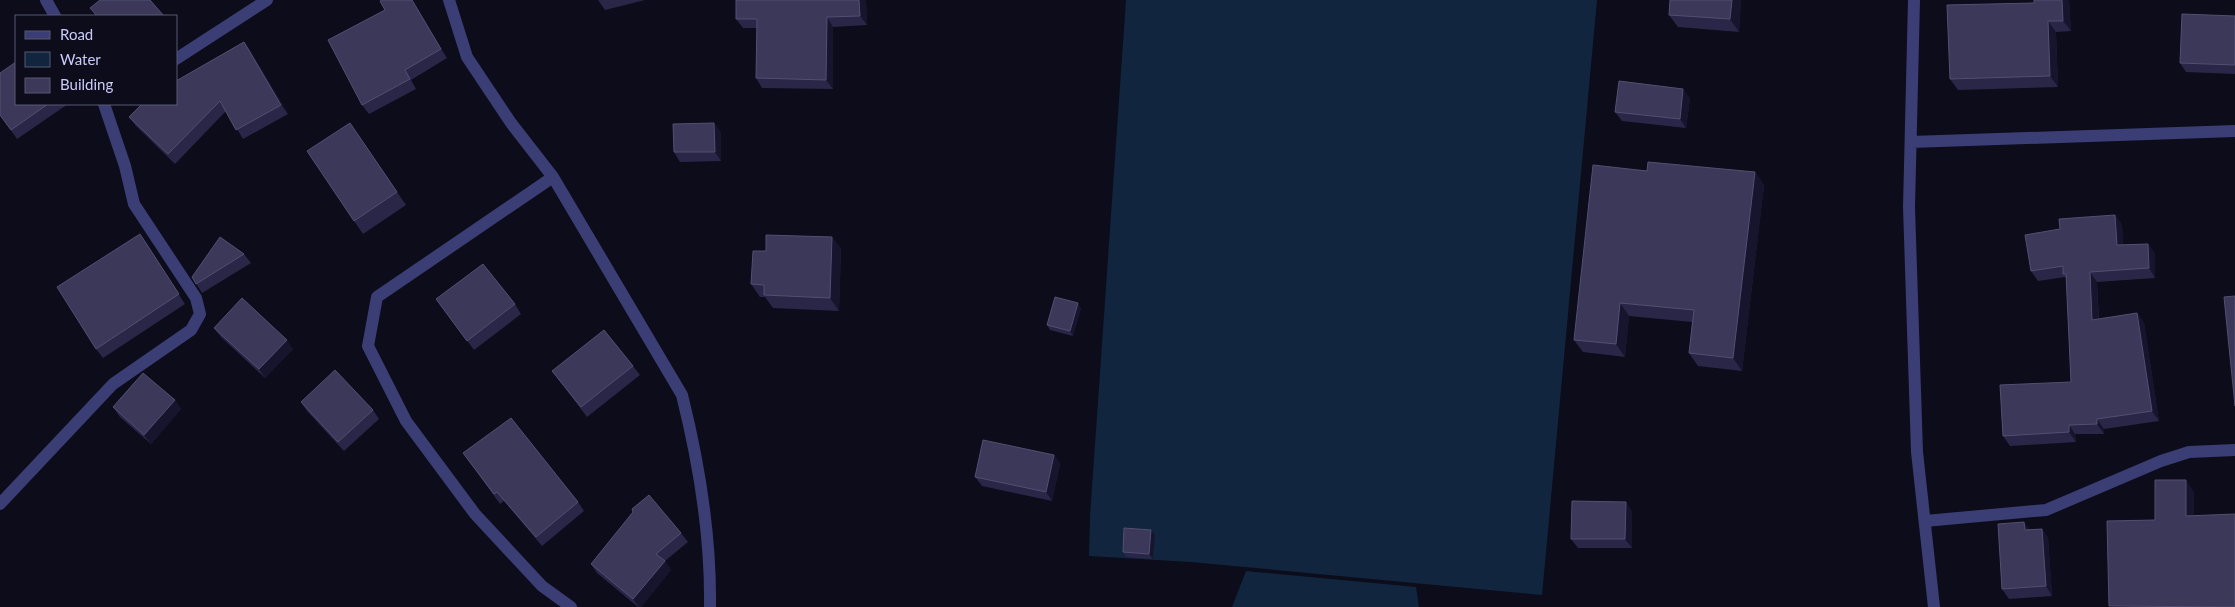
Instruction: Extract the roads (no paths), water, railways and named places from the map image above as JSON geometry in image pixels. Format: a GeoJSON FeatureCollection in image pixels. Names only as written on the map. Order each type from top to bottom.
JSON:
{"type":"FeatureCollection","features":[{"type":"Feature","properties":{"kind":"street"},"geometry":{"type":"LineString","coordinates":[[46,0],[54,15]]}},
{"type":"Feature","properties":{"kind":"street"},"geometry":{"type":"LineString","coordinates":[[178,58],[267,0]]}},
{"type":"Feature","properties":{"kind":"street"},"geometry":{"type":"LineString","coordinates":[[448,0],[467,57],[511,123],[552,177],[682,395],[692,433],[711,566],[710,607]]}},
{"type":"Feature","properties":{"kind":"street"},"geometry":{"type":"LineString","coordinates":[[1914,0],[1909,207],[1916,433],[1934,607]]}},
{"type":"Feature","properties":{"kind":"street"},"geometry":{"type":"LineString","coordinates":[[0,504],[113,384],[191,330],[200,314],[196,298],[134,204],[108,105]]}},
{"type":"Feature","properties":{"kind":"street"},"geometry":{"type":"LineString","coordinates":[[1910,142],[2235,131]]}},
{"type":"Feature","properties":{"kind":"street"},"geometry":{"type":"LineString","coordinates":[[552,177],[377,297],[368,346],[406,421],[475,514],[542,586],[571,607]]}},
{"type":"Feature","properties":{"kind":"street"},"geometry":{"type":"LineString","coordinates":[[1925,521],[2046,510],[2189,452],[2235,450]]}},
{"type":"Feature","properties":{"kind":"water"},"geometry":{"type":"Polygon","coordinates":[[[1126,0],[1597,0],[1542,595],[1191,562],[1089,556],[1090,516],[1126,0]]]}},
{"type":"Feature","properties":{"kind":"water"},"geometry":{"type":"Polygon","coordinates":[[[1246,571],[1416,587],[1419,607],[1232,607],[1246,571]]]}}]}
